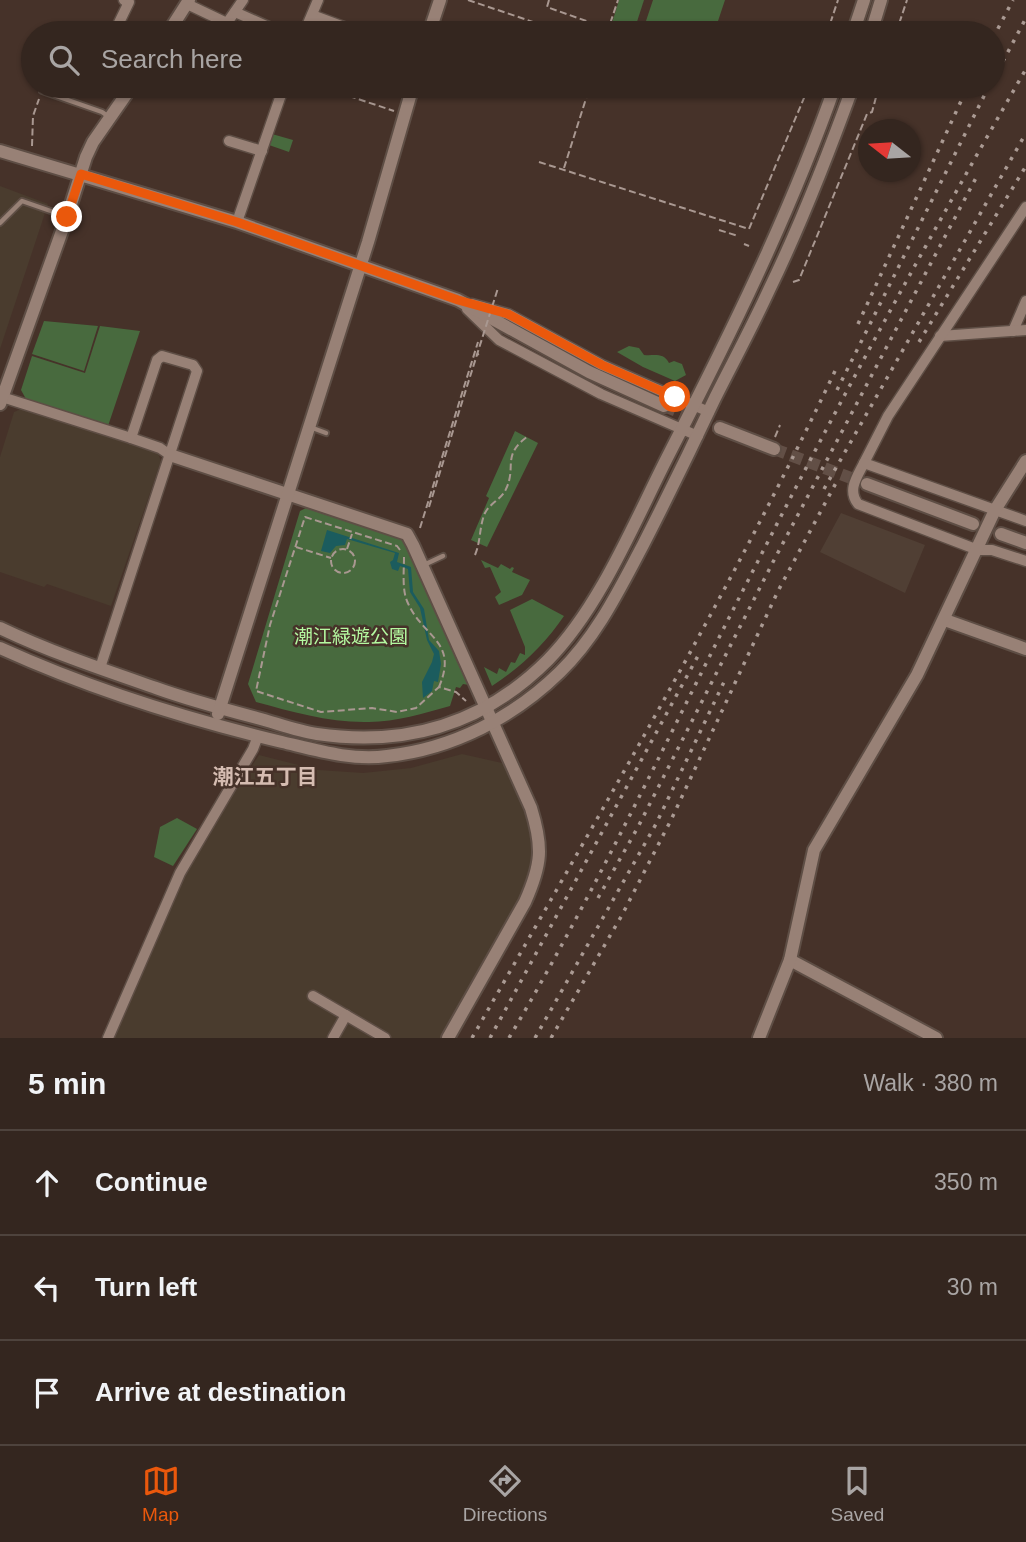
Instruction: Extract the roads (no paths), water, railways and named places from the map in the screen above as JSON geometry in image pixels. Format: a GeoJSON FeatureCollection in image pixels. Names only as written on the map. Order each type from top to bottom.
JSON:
{"type":"FeatureCollection","features":[{"type":"Feature","properties":{"kind":"street"},"geometry":{"type":"LineString","coordinates":[[120,21],[129,2],[124,0]]}},
{"type":"Feature","properties":{"kind":"street"},"geometry":{"type":"LineString","coordinates":[[228,21],[243,0]]}},
{"type":"Feature","properties":{"kind":"street"},"geometry":{"type":"LineString","coordinates":[[309,21],[318,0]]}},
{"type":"Feature","properties":{"kind":"street"},"geometry":{"type":"LineString","coordinates":[[433,21],[440,0]]}},
{"type":"Feature","properties":{"kind":"street"},"geometry":{"type":"LineString","coordinates":[[857,21],[864,0]]}},
{"type":"Feature","properties":{"kind":"street"},"geometry":{"type":"LineString","coordinates":[[875,21],[881,0]]}},
{"type":"Feature","properties":{"kind":"street"},"geometry":{"type":"LineString","coordinates":[[176,21],[188,2],[223,21]]}},
{"type":"Feature","properties":{"kind":"street"},"geometry":{"type":"LineString","coordinates":[[235,12],[255,21]]}},
{"type":"Feature","properties":{"kind":"street"},"geometry":{"type":"LineString","coordinates":[[312,15],[328,21]]}},
{"type":"Feature","properties":{"kind":"street"},"geometry":{"type":"LineString","coordinates":[[123,98],[93,142],[1,401],[131,438],[160,448],[170,455],[407,534],[531,808],[540,841],[535,881],[448,1038]]}},
{"type":"Feature","properties":{"kind":"street"},"geometry":{"type":"LineString","coordinates":[[237,222],[280,98]]}},
{"type":"Feature","properties":{"kind":"street"},"geometry":{"type":"LineString","coordinates":[[215,724],[310,427],[409,98]]}},
{"type":"Feature","properties":{"kind":"street"},"geometry":{"type":"LineString","coordinates":[[0,628],[197,703],[315,734],[361,738],[418,733],[465,719],[487,708],[536,671],[573,630],[597,594],[682,429],[769,250],[830,98]]}},
{"type":"Feature","properties":{"kind":"street"},"geometry":{"type":"LineString","coordinates":[[0,648],[96,687],[215,724],[327,752],[360,757],[386,757],[429,747],[493,723],[539,691],[562,670],[588,641],[613,603],[769,290],[798,227],[848,98]]}},
{"type":"Feature","properties":{"kind":"street"},"geometry":{"type":"LineString","coordinates":[[229,141],[262,151]]}},
{"type":"Feature","properties":{"kind":"street"},"geometry":{"type":"LineString","coordinates":[[0,151],[237,222],[458,300],[508,314],[611,369],[709,412]]}},
{"type":"Feature","properties":{"kind":"street"},"geometry":{"type":"LineString","coordinates":[[1026,207],[1023,220],[940,335],[888,415],[852,488],[853,498],[858,504],[978,550],[992,550],[1026,561]]}},
{"type":"Feature","properties":{"kind":"street"},"geometry":{"type":"LineString","coordinates":[[458,300],[589,372],[664,406]]}},
{"type":"Feature","properties":{"kind":"street"},"geometry":{"type":"LineString","coordinates":[[458,300],[499,340],[601,394],[698,436]]}},
{"type":"Feature","properties":{"kind":"street"},"geometry":{"type":"LineString","coordinates":[[1013,331],[1026,301]]}},
{"type":"Feature","properties":{"kind":"street"},"geometry":{"type":"LineString","coordinates":[[940,335],[1026,330]]}},
{"type":"Feature","properties":{"kind":"street"},"geometry":{"type":"LineString","coordinates":[[100,668],[197,371],[193,365],[162,356],[157,360],[131,438]]}},
{"type":"Feature","properties":{"kind":"street"},"geometry":{"type":"LineString","coordinates":[[720,428],[774,443]]}},
{"type":"Feature","properties":{"kind":"street"},"geometry":{"type":"LineString","coordinates":[[759,1038],[790,960],[814,850],[917,675],[995,510],[1026,461]]}},
{"type":"Feature","properties":{"kind":"street"},"geometry":{"type":"LineString","coordinates":[[864,463],[1026,521]]}},
{"type":"Feature","properties":{"kind":"street"},"geometry":{"type":"LineString","coordinates":[[867,484],[973,524]]}},
{"type":"Feature","properties":{"kind":"street"},"geometry":{"type":"LineString","coordinates":[[1001,534],[1026,543]]}},
{"type":"Feature","properties":{"kind":"street"},"geometry":{"type":"LineString","coordinates":[[945,620],[1026,649]]}},
{"type":"Feature","properties":{"kind":"street"},"geometry":{"type":"LineString","coordinates":[[108,1038],[180,873],[258,736]]}},
{"type":"Feature","properties":{"kind":"street"},"geometry":{"type":"LineString","coordinates":[[790,960],[936,1038]]}},
{"type":"Feature","properties":{"kind":"street"},"geometry":{"type":"LineString","coordinates":[[313,996],[385,1038]]}},
{"type":"Feature","properties":{"kind":"street"},"geometry":{"type":"LineString","coordinates":[[333,1038],[346,1015]]}},
{"type":"Feature","properties":{"kind":"lane"},"geometry":{"type":"LineString","coordinates":[[62,98],[109,117]]}},
{"type":"Feature","properties":{"kind":"lane"},"geometry":{"type":"LineString","coordinates":[[0,223],[22,201],[67,217]]}},
{"type":"Feature","properties":{"kind":"lane"},"geometry":{"type":"LineString","coordinates":[[310,427],[326,433]]}},
{"type":"Feature","properties":{"kind":"lane"},"geometry":{"type":"LineString","coordinates":[[428,563],[443,556]]}},
{"type":"Feature","properties":{"kind":"water"},"geometry":{"type":"Polygon","coordinates":[[[327,530],[399,553],[397,562],[411,567],[413,592],[424,609],[429,640],[439,651],[441,664],[438,682],[434,681],[432,691],[423,698],[422,682],[434,654],[427,640],[420,608],[410,592],[408,569],[400,566],[398,571],[392,569],[390,562],[395,553],[347,539],[345,545],[336,546],[330,553],[321,551],[327,530]]]}},
{"type":"Feature","properties":{"kind":"tunnel"},"geometry":{"type":"LineString","coordinates":[[664,406],[720,428]]}},
{"type":"Feature","properties":{"kind":"tunnel"},"geometry":{"type":"LineString","coordinates":[[774,449],[867,484]]}},
{"type":"Feature","properties":{"kind":"railway"},"geometry":{"type":"LineString","coordinates":[[1002,21],[1013,0]]}},
{"type":"Feature","properties":{"kind":"railway"},"geometry":{"type":"LineString","coordinates":[[1005,57],[1026,18]]}},
{"type":"Feature","properties":{"kind":"railway"},"geometry":{"type":"LineString","coordinates":[[509,1038],[606,862],[855,376],[1026,69]]}},
{"type":"Feature","properties":{"kind":"railway"},"geometry":{"type":"LineString","coordinates":[[858,324],[962,98]]}},
{"type":"Feature","properties":{"kind":"railway"},"geometry":{"type":"LineString","coordinates":[[837,390],[983,98]]}},
{"type":"Feature","properties":{"kind":"railway"},"geometry":{"type":"LineString","coordinates":[[824,489],[1026,133]]}},
{"type":"Feature","properties":{"kind":"railway"},"geometry":{"type":"LineString","coordinates":[[919,342],[1026,166]]}},
{"type":"Feature","properties":{"kind":"railway"},"geometry":{"type":"LineString","coordinates":[[598,898],[638,827],[773,562],[977,176]]}},
{"type":"Feature","properties":{"kind":"railway"},"geometry":{"type":"LineString","coordinates":[[472,1038],[705,625],[835,371]]}},
{"type":"Feature","properties":{"kind":"railway"},"geometry":{"type":"LineString","coordinates":[[551,1038],[622,915],[671,820],[778,591],[837,481]]}},
{"type":"Feature","properties":{"kind":"railway"},"geometry":{"type":"LineString","coordinates":[[490,1038],[699,654]]}},
{"type":"Feature","properties":{"kind":"railway"},"geometry":{"type":"LineString","coordinates":[[535,1038],[656,824],[724,682]]}},
{"type":"Feature","properties":{"kind":"district","name":"潮江五丁目"},"geometry":{"type":"Point","coordinates":[265,776]}},
{"type":"Feature","properties":{"kind":"park label","name":"潮江緑遊公園"},"geometry":{"type":"Point","coordinates":[351,636]}}]}
